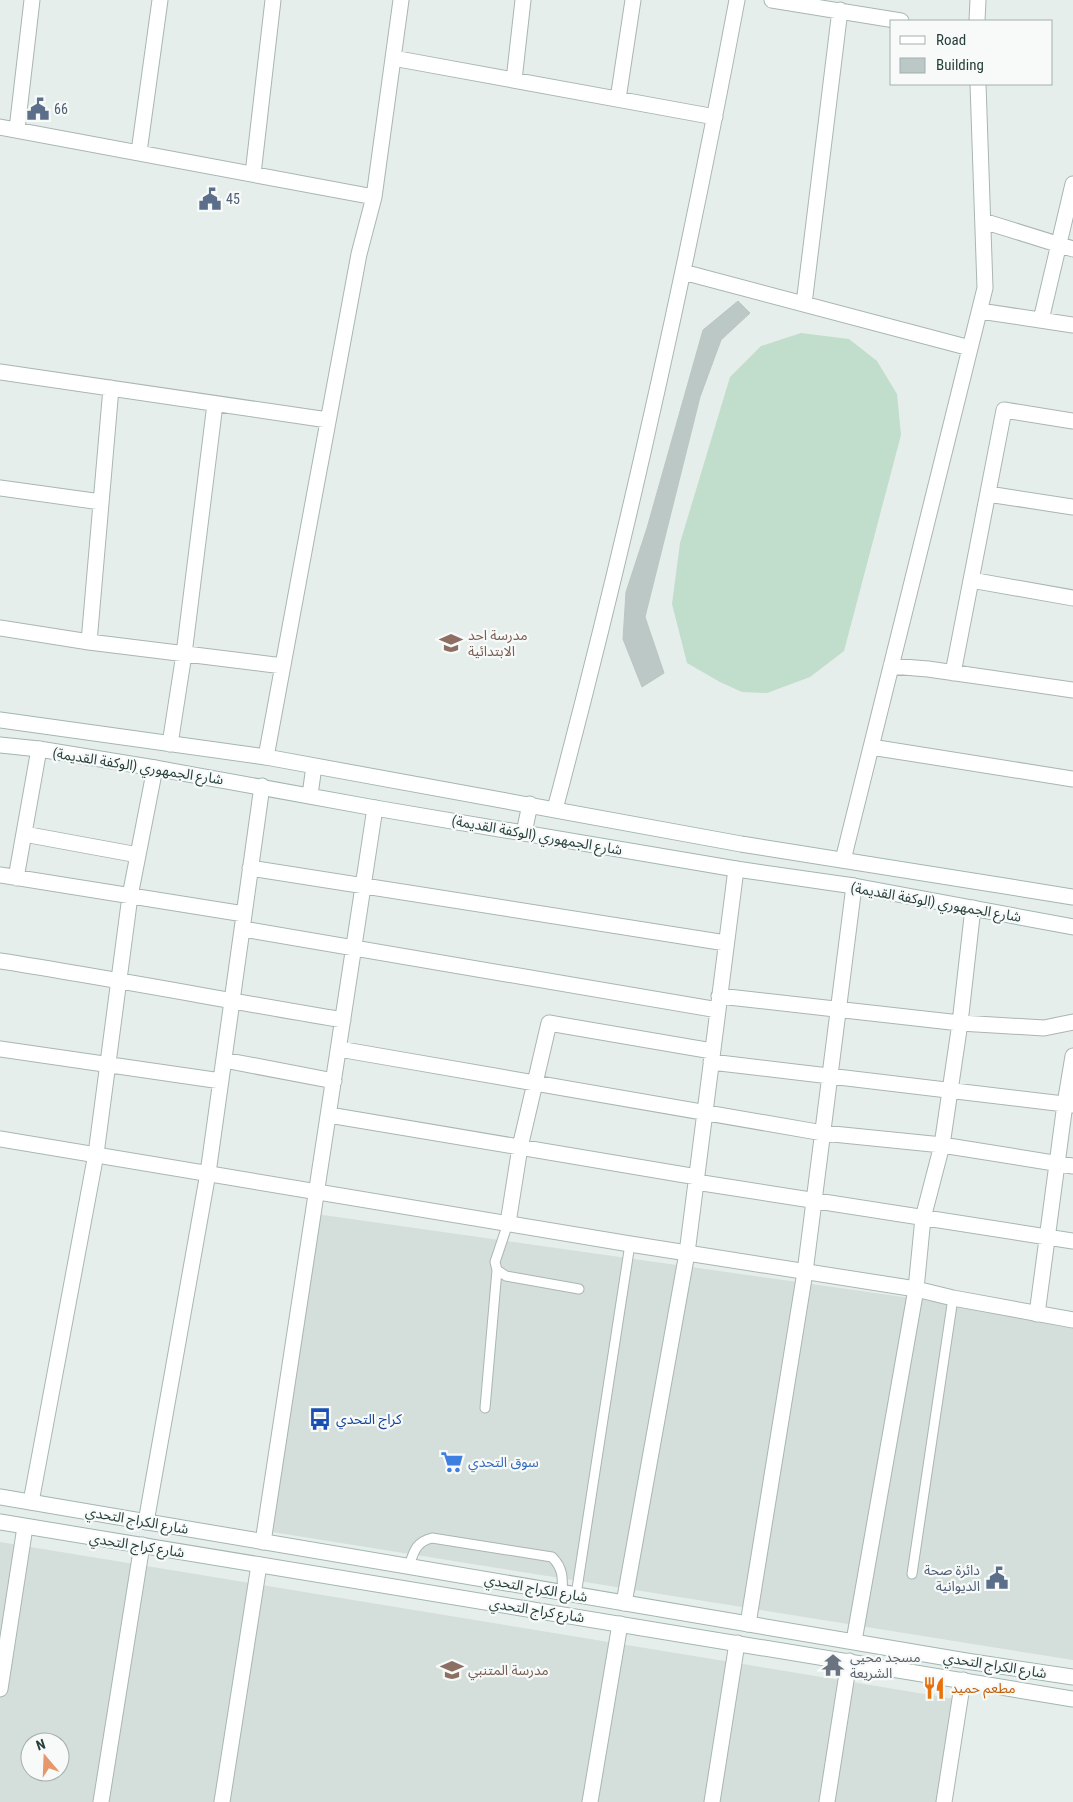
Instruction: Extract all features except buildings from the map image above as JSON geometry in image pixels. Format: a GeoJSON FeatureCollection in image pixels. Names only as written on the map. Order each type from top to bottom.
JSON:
{"type":"FeatureCollection","features":[{"type":"Feature","properties":{"kind":"street"},"geometry":{"type":"LineString","coordinates":[[17,129],[32,0]]}},
{"type":"Feature","properties":{"kind":"street"},"geometry":{"type":"LineString","coordinates":[[139,152],[160,0]]}},
{"type":"Feature","properties":{"kind":"street"},"geometry":{"type":"LineString","coordinates":[[253,174],[273,0]]}},
{"type":"Feature","properties":{"kind":"street"},"geometry":{"type":"LineString","coordinates":[[266,757],[359,254],[374,196],[401,0]]}},
{"type":"Feature","properties":{"kind":"street"},"geometry":{"type":"LineString","coordinates":[[514,80],[522,0]]}},
{"type":"Feature","properties":{"kind":"street"},"geometry":{"type":"LineString","coordinates":[[618,99],[633,0]]}},
{"type":"Feature","properties":{"kind":"street"},"geometry":{"type":"LineString","coordinates":[[555,809],[590,676],[683,272],[737,0]]}},
{"type":"Feature","properties":{"kind":"street"},"geometry":{"type":"LineString","coordinates":[[772,0],[895,20]]}},
{"type":"Feature","properties":{"kind":"street"},"geometry":{"type":"LineString","coordinates":[[977,20],[978,0]]}},
{"type":"Feature","properties":{"kind":"street"},"geometry":{"type":"LineString","coordinates":[[804,304],[840,10]]}},
{"type":"Feature","properties":{"kind":"street"},"geometry":{"type":"LineString","coordinates":[[393,58],[715,117]]}},
{"type":"Feature","properties":{"kind":"street"},"geometry":{"type":"LineString","coordinates":[[843,860],[985,288],[978,85]]}},
{"type":"Feature","properties":{"kind":"street"},"geometry":{"type":"LineString","coordinates":[[0,127],[374,196]]}},
{"type":"Feature","properties":{"kind":"street"},"geometry":{"type":"LineString","coordinates":[[1041,320],[1066,247],[1073,188]]}},
{"type":"Feature","properties":{"kind":"street"},"geometry":{"type":"LineString","coordinates":[[983,221],[1066,247]]}},
{"type":"Feature","properties":{"kind":"street"},"geometry":{"type":"LineString","coordinates":[[683,272],[970,348]]}},
{"type":"Feature","properties":{"kind":"street"},"geometry":{"type":"LineString","coordinates":[[980,311],[1073,325]]}},
{"type":"Feature","properties":{"kind":"street"},"geometry":{"type":"LineString","coordinates":[[0,372],[328,420]]}},
{"type":"Feature","properties":{"kind":"street"},"geometry":{"type":"LineString","coordinates":[[89,642],[111,388]]}},
{"type":"Feature","properties":{"kind":"street"},"geometry":{"type":"LineString","coordinates":[[170,744],[184,654],[215,404]]}},
{"type":"Feature","properties":{"kind":"street"},"geometry":{"type":"LineString","coordinates":[[953,673],[1004,410],[1073,421]]}},
{"type":"Feature","properties":{"kind":"street"},"geometry":{"type":"LineString","coordinates":[[0,488],[101,502]]}},
{"type":"Feature","properties":{"kind":"street"},"geometry":{"type":"LineString","coordinates":[[988,494],[1073,507]]}},
{"type":"Feature","properties":{"kind":"street"},"geometry":{"type":"LineString","coordinates":[[971,580],[1073,598]]}},
{"type":"Feature","properties":{"kind":"street"},"geometry":{"type":"LineString","coordinates":[[0,628],[89,642],[283,666]]}},
{"type":"Feature","properties":{"kind":"street"},"geometry":{"type":"LineString","coordinates":[[891,666],[1073,690]]}},
{"type":"Feature","properties":{"kind":"street","name":"شارع الجمهوري (الوكفة القديمة)"},"geometry":{"type":"LineString","coordinates":[[0,720],[266,757],[741,844],[1073,897]]}},
{"type":"Feature","properties":{"kind":"street","name":"شارع الجمهوري (الوكفة القديمة)"},"geometry":{"type":"LineString","coordinates":[[0,745],[40,749],[262,786],[376,808],[524,833],[854,886],[1073,927]]}},
{"type":"Feature","properties":{"kind":"street"},"geometry":{"type":"LineString","coordinates":[[871,747],[1073,778]]}},
{"type":"Feature","properties":{"kind":"street"},"geometry":{"type":"LineString","coordinates":[[16,878],[40,749]]}},
{"type":"Feature","properties":{"kind":"street"},"geometry":{"type":"LineString","coordinates":[[310,795],[314,766]]}},
{"type":"Feature","properties":{"kind":"street"},"geometry":{"type":"LineString","coordinates":[[31,1502],[96,1154],[130,896],[155,768]]}},
{"type":"Feature","properties":{"kind":"street"},"geometry":{"type":"LineString","coordinates":[[146,1522],[208,1173],[262,786]]}},
{"type":"Feature","properties":{"kind":"street"},"geometry":{"type":"LineString","coordinates":[[524,833],[530,804]]}},
{"type":"Feature","properties":{"kind":"street"},"geometry":{"type":"LineString","coordinates":[[263,1542],[376,808]]}},
{"type":"Feature","properties":{"kind":"street"},"geometry":{"type":"LineString","coordinates":[[24,834],[138,855]]}},
{"type":"Feature","properties":{"kind":"street"},"geometry":{"type":"LineString","coordinates":[[250,868],[726,943]]}},
{"type":"Feature","properties":{"kind":"street"},"geometry":{"type":"LineString","coordinates":[[624,1603],[687,1252],[736,868]]}},
{"type":"Feature","properties":{"kind":"street"},"geometry":{"type":"LineString","coordinates":[[0,875],[130,896],[354,948],[719,1003],[840,1010],[960,1023],[1044,1028],[1073,1022]]}},
{"type":"Feature","properties":{"kind":"street"},"geometry":{"type":"LineString","coordinates":[[748,1624],[805,1272],[840,1010],[854,886]]}},
{"type":"Feature","properties":{"kind":"street"},"geometry":{"type":"LineString","coordinates":[[854,1641],[916,1289],[923,1218],[942,1145],[960,1023],[973,908]]}},
{"type":"Feature","properties":{"kind":"street"},"geometry":{"type":"LineString","coordinates":[[0,961],[343,1020]]}},
{"type":"Feature","properties":{"kind":"street"},"geometry":{"type":"LineString","coordinates":[[508,1223],[520,1147],[549,1023],[712,1057],[831,1076],[1069,1105]]}},
{"type":"Feature","properties":{"kind":"street"},"geometry":{"type":"LineString","coordinates":[[0,1049],[221,1080]]}},
{"type":"Feature","properties":{"kind":"street"},"geometry":{"type":"LineString","coordinates":[[339,1049],[824,1133],[942,1145],[1073,1166]]}},
{"type":"Feature","properties":{"kind":"street"},"geometry":{"type":"LineString","coordinates":[[1037,1314],[1057,1164],[1069,1105],[1073,1056]]}},
{"type":"Feature","properties":{"kind":"street"},"geometry":{"type":"LineString","coordinates":[[224,1060],[334,1081]]}},
{"type":"Feature","properties":{"kind":"street"},"geometry":{"type":"LineString","coordinates":[[329,1115],[520,1147],[814,1201],[1073,1241]]}},
{"type":"Feature","properties":{"kind":"street"},"geometry":{"type":"LineString","coordinates":[[0,1139],[630,1244],[916,1289],[953,1298],[1073,1320]]}},
{"type":"Feature","properties":{"kind":"street","name":"شارع الكراج التحدي"},"geometry":{"type":"LineString","coordinates":[[0,1497],[966,1661],[1073,1677]]}},
{"type":"Feature","properties":{"kind":"street","name":"شارع كراج التحدي"},"geometry":{"type":"LineString","coordinates":[[0,1522],[1073,1699]]}},
{"type":"Feature","properties":{"kind":"street"},"geometry":{"type":"LineString","coordinates":[[0,1689],[25,1527]]}},
{"type":"Feature","properties":{"kind":"street"},"geometry":{"type":"LineString","coordinates":[[101,1802],[142,1545]]}},
{"type":"Feature","properties":{"kind":"street"},"geometry":{"type":"LineString","coordinates":[[222,1802],[258,1565]]}},
{"type":"Feature","properties":{"kind":"street"},"geometry":{"type":"LineString","coordinates":[[590,1802],[620,1624]]}},
{"type":"Feature","properties":{"kind":"street"},"geometry":{"type":"LineString","coordinates":[[712,1802],[737,1643]]}},
{"type":"Feature","properties":{"kind":"street"},"geometry":{"type":"LineString","coordinates":[[826,1802],[849,1661]]}},
{"type":"Feature","properties":{"kind":"street"},"geometry":{"type":"LineString","coordinates":[[944,1802],[963,1680]]}},
{"type":"Feature","properties":{"kind":"lane"},"geometry":{"type":"LineString","coordinates":[[485,1408],[497,1270],[495,1262],[508,1223]]}},
{"type":"Feature","properties":{"kind":"lane"},"geometry":{"type":"LineString","coordinates":[[569,1593],[630,1244]]}},
{"type":"Feature","properties":{"kind":"lane"},"geometry":{"type":"LineString","coordinates":[[497,1270],[506,1276],[579,1289]]}},
{"type":"Feature","properties":{"kind":"lane"},"geometry":{"type":"LineString","coordinates":[[912,1574],[953,1298]]}},
{"type":"Feature","properties":{"kind":"lane"},"geometry":{"type":"LineString","coordinates":[[409,1566],[414,1548],[421,1541],[432,1538],[552,1557],[559,1564],[569,1593]]}},
{"type":"Feature","properties":{"kind":"shaded area"},"geometry":{"type":"Polygon","coordinates":[[[316,1214],[1073,1321],[1073,1660],[272,1532],[316,1214]]]}},
{"type":"Feature","properties":{"kind":"shaded area"},"geometry":{"type":"Polygon","coordinates":[[[0,1542],[955,1699],[938,1802],[0,1802],[0,1542]]]}},
{"type":"Feature","properties":{"kind":"green space"},"geometry":{"type":"Polygon","coordinates":[[[801,333],[849,339],[877,361],[897,394],[901,435],[844,651],[810,677],[767,693],[742,692],[687,663],[672,604],[680,543],[730,377],[761,346],[801,333]]]}},
{"type":"Feature","properties":{"kind":"place","name":"66"},"geometry":{"type":"Point","coordinates":[38,109]}},
{"type":"Feature","properties":{"kind":"place","name":"45"},"geometry":{"type":"Point","coordinates":[210,199]}},
{"type":"Feature","properties":{"kind":"place","name":"مدرسة احد الابتدائية"},"geometry":{"type":"Point","coordinates":[451,643]}},
{"type":"Feature","properties":{"kind":"place","name":"كراج التحدي"},"geometry":{"type":"Point","coordinates":[320,1419]}},
{"type":"Feature","properties":{"kind":"place","name":"سوق التحدي"},"geometry":{"type":"Point","coordinates":[452,1462]}},
{"type":"Feature","properties":{"kind":"place","name":"دائرة صحة الديوانية"},"geometry":{"type":"Point","coordinates":[997,1578]}},
{"type":"Feature","properties":{"kind":"place","name":"مسجد محيي الشريعة"},"geometry":{"type":"Point","coordinates":[833,1665]}},
{"type":"Feature","properties":{"kind":"place","name":"مدرسة المتنبي"},"geometry":{"type":"Point","coordinates":[452,1670]}},
{"type":"Feature","properties":{"kind":"place","name":"مطعم حميد"},"geometry":{"type":"Point","coordinates":[934,1688]}}]}
